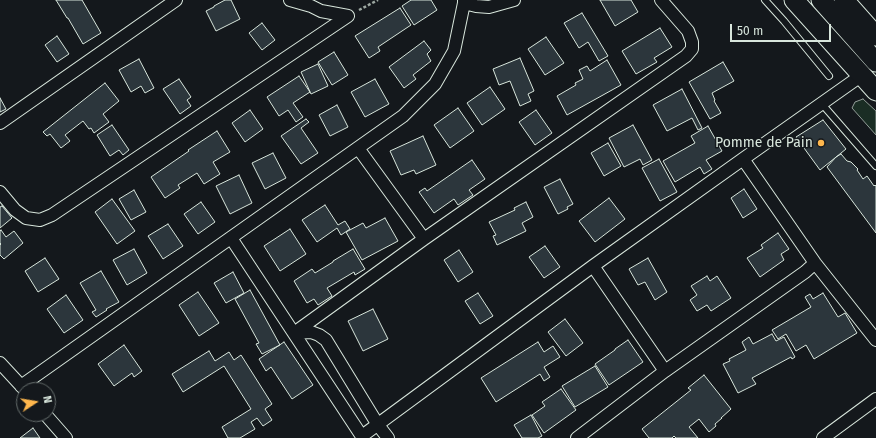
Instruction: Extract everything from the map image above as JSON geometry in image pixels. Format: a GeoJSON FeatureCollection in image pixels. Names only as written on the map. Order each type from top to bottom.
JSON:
{"type":"FeatureCollection","features":[{"type":"Feature","properties":{"kind":"main road"},"geometry":{"type":"LineString","coordinates":[[794,0],[869,77]]}},
{"type":"Feature","properties":{"kind":"main road"},"geometry":{"type":"LineString","coordinates":[[805,0],[869,77],[876,91]]}},
{"type":"Feature","properties":{"kind":"main road"},"geometry":{"type":"LineString","coordinates":[[821,0],[876,62]]}},
{"type":"Feature","properties":{"kind":"main road"},"geometry":{"type":"LineString","coordinates":[[844,0],[876,36]]}},
{"type":"Feature","properties":{"kind":"street"},"geometry":{"type":"LineString","coordinates":[[0,123],[176,0]]}},
{"type":"Feature","properties":{"kind":"street"},"geometry":{"type":"LineString","coordinates":[[290,0],[311,6],[321,11],[348,16]]}},
{"type":"Feature","properties":{"kind":"street"},"geometry":{"type":"LineString","coordinates":[[31,382],[403,116],[435,84],[454,51],[464,2],[476,6],[489,7],[514,0]]}},
{"type":"Feature","properties":{"kind":"street"},"geometry":{"type":"LineString","coordinates":[[294,333],[424,239],[686,56],[692,49],[692,42],[688,31],[661,0]]}},
{"type":"Feature","properties":{"kind":"street"},"geometry":{"type":"LineString","coordinates":[[0,192],[15,210],[26,218],[40,220],[52,215],[348,16]]}},
{"type":"Feature","properties":{"kind":"street"},"geometry":{"type":"LineString","coordinates":[[231,238],[363,437],[593,266],[743,159],[822,104],[869,77]]}},
{"type":"Feature","properties":{"kind":"street"},"geometry":{"type":"LineString","coordinates":[[358,148],[424,239]]}},
{"type":"Feature","properties":{"kind":"street"},"geometry":{"type":"LineString","coordinates":[[743,159],[815,263],[876,340]]}},
{"type":"Feature","properties":{"kind":"street"},"geometry":{"type":"LineString","coordinates":[[577,438],[665,371],[805,272],[815,263]]}},
{"type":"Feature","properties":{"kind":"street"},"geometry":{"type":"LineString","coordinates":[[593,266],[665,371]]}},
{"type":"Feature","properties":{"kind":"street"},"geometry":{"type":"LineString","coordinates":[[294,333],[311,332],[326,340],[378,425],[388,438]]}},
{"type":"Feature","properties":{"kind":"street"},"geometry":{"type":"LineString","coordinates":[[0,363],[17,382]]}},
{"type":"Feature","properties":{"kind":"street"},"geometry":{"type":"LineString","coordinates":[[823,438],[876,399]]}},
{"type":"Feature","properties":{"kind":"street"},"geometry":{"type":"LineString","coordinates":[[52,422],[66,438]]}},
{"type":"Feature","properties":{"kind":"lane"},"geometry":{"type":"LineString","coordinates":[[765,0],[829,76]]}},
{"type":"Feature","properties":{"kind":"lane"},"geometry":{"type":"LineString","coordinates":[[822,104],[876,166]]}},
{"type":"Feature","properties":{"kind":"path"},"geometry":{"type":"LineString","coordinates":[[348,16],[378,0]]}},
{"type":"Feature","properties":{"kind":"green space"},"geometry":{"type":"Polygon","coordinates":[[[863,99],[876,111],[876,135],[852,108],[855,102],[863,99]]]}},
{"type":"Feature","properties":{"kind":"building"},"geometry":{"type":"Polygon","coordinates":[[[56,0],[82,0],[101,33],[83,44],[56,0]]]}},
{"type":"Feature","properties":{"kind":"building"},"geometry":{"type":"Polygon","coordinates":[[[225,0],[231,0],[240,19],[216,31],[206,11],[225,0]]]}},
{"type":"Feature","properties":{"kind":"building"},"geometry":{"type":"Polygon","coordinates":[[[411,0],[431,0],[437,10],[414,25],[402,6],[411,0]]]}},
{"type":"Feature","properties":{"kind":"building"},"geometry":{"type":"Polygon","coordinates":[[[600,0],[631,0],[638,12],[615,26],[600,0]]]}},
{"type":"Feature","properties":{"kind":"building"},"geometry":{"type":"Polygon","coordinates":[[[400,8],[411,25],[378,47],[380,51],[369,58],[355,36],[400,8]]]}},
{"type":"Feature","properties":{"kind":"building"},"geometry":{"type":"Polygon","coordinates":[[[582,13],[608,56],[599,61],[588,42],[579,48],[564,23],[582,13]]]}},
{"type":"Feature","properties":{"kind":"building"},"geometry":{"type":"Polygon","coordinates":[[[262,23],[275,40],[262,50],[249,33],[262,23]]]}},
{"type":"Feature","properties":{"kind":"building"},"geometry":{"type":"Polygon","coordinates":[[[660,28],[672,47],[654,58],[657,62],[636,74],[622,51],[660,28]]]}},
{"type":"Feature","properties":{"kind":"building"},"geometry":{"type":"Polygon","coordinates":[[[57,36],[69,54],[57,62],[45,45],[57,36]]]}},
{"type":"Feature","properties":{"kind":"building"},"geometry":{"type":"Polygon","coordinates":[[[546,37],[564,63],[545,75],[528,49],[546,37]]]}},
{"type":"Feature","properties":{"kind":"building"},"geometry":{"type":"Polygon","coordinates":[[[424,41],[431,50],[427,54],[431,61],[413,75],[416,79],[404,88],[389,67],[424,41]]]}},
{"type":"Feature","properties":{"kind":"building"},"geometry":{"type":"Polygon","coordinates":[[[334,52],[348,75],[332,85],[318,62],[334,52]]]}},
{"type":"Feature","properties":{"kind":"building"},"geometry":{"type":"Polygon","coordinates":[[[520,58],[534,91],[528,94],[531,101],[520,106],[510,81],[499,85],[493,69],[520,58]]]}},
{"type":"Feature","properties":{"kind":"building"},"geometry":{"type":"Polygon","coordinates":[[[139,59],[154,88],[145,93],[141,86],[131,92],[119,70],[139,59]]]}},
{"type":"Feature","properties":{"kind":"building"},"geometry":{"type":"Polygon","coordinates":[[[607,60],[621,85],[567,115],[557,96],[583,79],[579,70],[587,66],[590,71],[607,60]]]}},
{"type":"Feature","properties":{"kind":"building"},"geometry":{"type":"Polygon","coordinates":[[[723,62],[734,81],[712,93],[715,100],[714,101],[721,113],[710,119],[689,82],[723,62]]]}},
{"type":"Feature","properties":{"kind":"building"},"geometry":{"type":"Polygon","coordinates":[[[318,64],[328,86],[311,94],[301,72],[318,64]]]}},
{"type":"Feature","properties":{"kind":"building"},"geometry":{"type":"Polygon","coordinates":[[[299,76],[310,92],[293,103],[303,117],[296,122],[288,110],[279,116],[267,97],[299,76]]]}},
{"type":"Feature","properties":{"kind":"building"},"geometry":{"type":"Polygon","coordinates":[[[179,79],[191,97],[187,100],[191,106],[180,114],[163,89],[179,79]]]}},
{"type":"Feature","properties":{"kind":"building"},"geometry":{"type":"Polygon","coordinates":[[[375,79],[389,104],[365,117],[351,92],[375,79]]]}},
{"type":"Feature","properties":{"kind":"building"},"geometry":{"type":"Polygon","coordinates":[[[105,83],[119,101],[103,114],[109,122],[94,133],[83,121],[65,135],[70,141],[61,148],[50,134],[47,136],[43,132],[105,83]]]}},
{"type":"Feature","properties":{"kind":"building"},"geometry":{"type":"Polygon","coordinates":[[[490,87],[505,109],[482,125],[467,103],[490,87]]]}},
{"type":"Feature","properties":{"kind":"building"},"geometry":{"type":"Polygon","coordinates":[[[682,89],[702,128],[698,130],[692,118],[667,131],[653,105],[682,89]]]}},
{"type":"Feature","properties":{"kind":"building"},"geometry":{"type":"Polygon","coordinates":[[[0,98],[6,109],[0,112],[0,98]]]}},
{"type":"Feature","properties":{"kind":"building"},"geometry":{"type":"Polygon","coordinates":[[[337,105],[348,127],[330,136],[319,115],[337,105]]]}},
{"type":"Feature","properties":{"kind":"building"},"geometry":{"type":"Polygon","coordinates":[[[458,108],[474,131],[450,148],[434,125],[458,108]]]}},
{"type":"Feature","properties":{"kind":"building"},"geometry":{"type":"Polygon","coordinates":[[[250,110],[263,129],[245,142],[232,123],[250,110]]]}},
{"type":"Feature","properties":{"kind":"building"},"geometry":{"type":"Polygon","coordinates":[[[536,110],[552,133],[535,145],[519,122],[536,110]]]}},
{"type":"Feature","properties":{"kind":"building"},"geometry":{"type":"Polygon","coordinates":[[[306,119],[309,122],[301,128],[318,153],[301,164],[281,136],[306,119]]]}},
{"type":"Feature","properties":{"kind":"building","name":"Pomme de Pain"},"geometry":{"type":"Polygon","coordinates":[[[823,120],[846,149],[820,170],[796,137],[823,120]]]}},
{"type":"Feature","properties":{"kind":"building"},"geometry":{"type":"Polygon","coordinates":[[[112,125],[129,150],[123,155],[119,150],[110,156],[97,135],[112,125]]]}},
{"type":"Feature","properties":{"kind":"building"},"geometry":{"type":"Polygon","coordinates":[[[633,125],[652,160],[643,165],[640,159],[624,167],[609,138],[633,125]]]}},
{"type":"Feature","properties":{"kind":"building"},"geometry":{"type":"Polygon","coordinates":[[[708,126],[722,151],[706,160],[712,169],[704,174],[700,167],[675,182],[663,161],[695,143],[691,136],[708,126]]]}},
{"type":"Feature","properties":{"kind":"building"},"geometry":{"type":"Polygon","coordinates":[[[217,131],[230,152],[213,162],[220,174],[204,184],[197,173],[178,185],[180,188],[165,198],[151,177],[217,131]]]}},
{"type":"Feature","properties":{"kind":"building"},"geometry":{"type":"Polygon","coordinates":[[[423,136],[436,165],[416,174],[414,170],[401,175],[390,151],[423,136]]]}},
{"type":"Feature","properties":{"kind":"building"},"geometry":{"type":"Polygon","coordinates":[[[608,143],[621,166],[604,176],[591,153],[608,143]]]}},
{"type":"Feature","properties":{"kind":"building"},"geometry":{"type":"Polygon","coordinates":[[[273,153],[286,178],[265,189],[252,163],[273,153]]]}},
{"type":"Feature","properties":{"kind":"building"},"geometry":{"type":"Polygon","coordinates":[[[841,154],[847,161],[851,162],[858,169],[857,170],[863,179],[867,176],[874,186],[876,186],[876,233],[827,167],[836,157],[841,154]]]}},
{"type":"Feature","properties":{"kind":"building"},"geometry":{"type":"Polygon","coordinates":[[[659,159],[677,192],[660,201],[642,168],[659,159]]]}},
{"type":"Feature","properties":{"kind":"building"},"geometry":{"type":"Polygon","coordinates":[[[472,160],[485,179],[469,190],[473,195],[458,205],[454,199],[434,213],[419,192],[425,188],[427,191],[472,160]]]}},
{"type":"Feature","properties":{"kind":"building"},"geometry":{"type":"Polygon","coordinates":[[[239,175],[252,203],[230,214],[216,186],[239,175]]]}},
{"type":"Feature","properties":{"kind":"building"},"geometry":{"type":"Polygon","coordinates":[[[560,179],[573,204],[567,207],[568,209],[558,214],[544,187],[560,179]]]}},
{"type":"Feature","properties":{"kind":"building"},"geometry":{"type":"Polygon","coordinates":[[[744,189],[757,209],[743,218],[731,198],[744,189]]]}},
{"type":"Feature","properties":{"kind":"building"},"geometry":{"type":"Polygon","coordinates":[[[134,190],[146,212],[131,220],[119,199],[134,190]]]}},
{"type":"Feature","properties":{"kind":"building"},"geometry":{"type":"Polygon","coordinates":[[[609,198],[625,219],[595,242],[579,221],[609,198]]]}},
{"type":"Feature","properties":{"kind":"building"},"geometry":{"type":"Polygon","coordinates":[[[112,199],[135,231],[117,244],[95,212],[112,199]]]}},
{"type":"Feature","properties":{"kind":"building"},"geometry":{"type":"Polygon","coordinates":[[[201,202],[215,222],[198,234],[184,214],[201,202]]]}},
{"type":"Feature","properties":{"kind":"building"},"geometry":{"type":"Polygon","coordinates":[[[526,202],[533,217],[522,223],[526,231],[497,245],[493,236],[496,235],[489,222],[515,210],[514,208],[526,202]]]}},
{"type":"Feature","properties":{"kind":"building"},"geometry":{"type":"Polygon","coordinates":[[[325,205],[338,225],[345,221],[350,229],[341,235],[337,228],[317,242],[302,220],[325,205]]]}},
{"type":"Feature","properties":{"kind":"building"},"geometry":{"type":"Polygon","coordinates":[[[2,206],[12,218],[0,228],[0,207],[2,206]]]}},
{"type":"Feature","properties":{"kind":"building"},"geometry":{"type":"Polygon","coordinates":[[[385,218],[398,241],[362,260],[346,232],[363,223],[366,228],[385,218]]]}},
{"type":"Feature","properties":{"kind":"building"},"geometry":{"type":"Polygon","coordinates":[[[168,224],[183,246],[163,259],[148,236],[168,224]]]}},
{"type":"Feature","properties":{"kind":"building"},"geometry":{"type":"Polygon","coordinates":[[[290,229],[306,254],[280,271],[264,246],[290,229]]]}},
{"type":"Feature","properties":{"kind":"building"},"geometry":{"type":"Polygon","coordinates":[[[1,230],[6,237],[14,231],[23,243],[4,259],[0,255],[1,230]]]}},
{"type":"Feature","properties":{"kind":"building"},"geometry":{"type":"Polygon","coordinates":[[[778,233],[789,249],[781,254],[784,260],[760,277],[747,258],[763,248],[761,245],[778,233]]]}},
{"type":"Feature","properties":{"kind":"building"},"geometry":{"type":"Polygon","coordinates":[[[545,246],[560,267],[544,278],[529,257],[545,246]]]}},
{"type":"Feature","properties":{"kind":"building"},"geometry":{"type":"Polygon","coordinates":[[[134,249],[147,273],[127,285],[113,260],[134,249]]]}},
{"type":"Feature","properties":{"kind":"building"},"geometry":{"type":"Polygon","coordinates":[[[353,249],[365,269],[355,275],[354,272],[327,288],[332,296],[318,305],[314,299],[307,303],[294,281],[312,269],[315,273],[353,249]]]}},
{"type":"Feature","properties":{"kind":"building"},"geometry":{"type":"Polygon","coordinates":[[[459,250],[473,272],[458,282],[444,260],[459,250]]]}},
{"type":"Feature","properties":{"kind":"building"},"geometry":{"type":"Polygon","coordinates":[[[45,258],[59,279],[38,292],[25,271],[45,258]]]}},
{"type":"Feature","properties":{"kind":"building"},"geometry":{"type":"Polygon","coordinates":[[[648,258],[667,292],[655,300],[645,282],[638,285],[629,269],[648,258]]]}},
{"type":"Feature","properties":{"kind":"building"},"geometry":{"type":"Polygon","coordinates":[[[101,271],[119,302],[106,309],[107,310],[96,317],[92,312],[96,310],[80,283],[101,271]]]}},
{"type":"Feature","properties":{"kind":"building"},"geometry":{"type":"Polygon","coordinates":[[[233,272],[244,293],[226,303],[214,283],[233,272]]]}},
{"type":"Feature","properties":{"kind":"building"},"geometry":{"type":"Polygon","coordinates":[[[707,276],[710,281],[717,276],[731,298],[711,311],[707,305],[697,311],[690,300],[697,295],[691,286],[707,276]]]}},
{"type":"Feature","properties":{"kind":"building"},"geometry":{"type":"Polygon","coordinates":[[[250,290],[280,345],[262,354],[256,344],[259,343],[235,299],[250,290]]]}},
{"type":"Feature","properties":{"kind":"building"},"geometry":{"type":"Polygon","coordinates":[[[198,292],[219,323],[199,336],[179,305],[198,292]]]}},
{"type":"Feature","properties":{"kind":"building"},"geometry":{"type":"Polygon","coordinates":[[[478,293],[493,316],[480,324],[465,301],[478,293]]]}},
{"type":"Feature","properties":{"kind":"building"},"geometry":{"type":"Polygon","coordinates":[[[823,293],[838,317],[845,313],[857,333],[814,359],[806,345],[796,351],[786,334],[778,339],[772,330],[811,307],[805,297],[810,294],[813,299],[823,293]]]}},
{"type":"Feature","properties":{"kind":"building"},"geometry":{"type":"Polygon","coordinates":[[[66,295],[83,320],[64,333],[47,309],[66,295]]]}},
{"type":"Feature","properties":{"kind":"building"},"geometry":{"type":"Polygon","coordinates":[[[373,309],[388,339],[363,351],[348,321],[373,309]]]}},
{"type":"Feature","properties":{"kind":"building"},"geometry":{"type":"Polygon","coordinates":[[[565,319],[583,343],[566,356],[548,332],[565,319]]]}},
{"type":"Feature","properties":{"kind":"building"},"geometry":{"type":"Polygon","coordinates":[[[772,334],[776,341],[784,337],[795,357],[792,359],[791,357],[752,378],[756,384],[738,393],[723,364],[746,350],[742,342],[749,337],[753,344],[772,334]]]}},
{"type":"Feature","properties":{"kind":"building"},"geometry":{"type":"Polygon","coordinates":[[[628,340],[643,362],[609,385],[595,364],[628,340]]]}},
{"type":"Feature","properties":{"kind":"building"},"geometry":{"type":"Polygon","coordinates":[[[284,342],[313,385],[292,399],[271,367],[266,371],[259,359],[284,342]]]}},
{"type":"Feature","properties":{"kind":"building"},"geometry":{"type":"Polygon","coordinates":[[[538,342],[544,352],[553,346],[560,357],[544,367],[550,377],[544,381],[540,374],[496,402],[481,378],[538,342]]]}},
{"type":"Feature","properties":{"kind":"building"},"geometry":{"type":"Polygon","coordinates":[[[124,345],[142,371],[134,377],[132,373],[114,386],[98,364],[124,345]]]}},
{"type":"Feature","properties":{"kind":"building"},"geometry":{"type":"Polygon","coordinates":[[[209,351],[215,361],[229,352],[234,360],[241,355],[272,404],[265,409],[272,420],[263,426],[257,418],[251,422],[255,429],[240,438],[228,438],[222,427],[251,409],[224,366],[183,392],[172,374],[209,351]]]}},
{"type":"Feature","properties":{"kind":"building"},"geometry":{"type":"Polygon","coordinates":[[[595,366],[608,387],[575,407],[562,386],[595,366]]]}},
{"type":"Feature","properties":{"kind":"building"},"geometry":{"type":"Polygon","coordinates":[[[704,375],[731,409],[709,432],[699,419],[689,427],[698,438],[676,438],[674,436],[672,438],[649,438],[642,429],[691,390],[688,388],[704,375]]]}},
{"type":"Feature","properties":{"kind":"building"},"geometry":{"type":"Polygon","coordinates":[[[561,389],[576,410],[544,433],[532,415],[545,406],[542,402],[561,389]]]}},
{"type":"Feature","properties":{"kind":"building"},"geometry":{"type":"Polygon","coordinates":[[[531,415],[542,436],[538,438],[522,438],[514,425],[531,415]]]}},
{"type":"Feature","properties":{"kind":"building"},"geometry":{"type":"Polygon","coordinates":[[[33,428],[40,438],[20,438],[33,428]]]}},
{"type":"Feature","properties":{"kind":"place","name":"Pomme de Pain"},"geometry":{"type":"Point","coordinates":[821,143]}}]}
